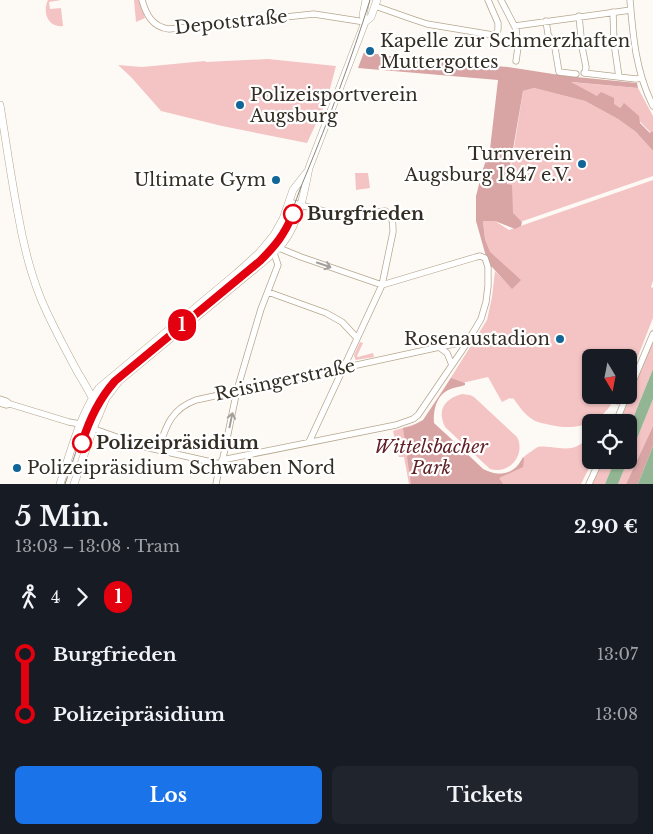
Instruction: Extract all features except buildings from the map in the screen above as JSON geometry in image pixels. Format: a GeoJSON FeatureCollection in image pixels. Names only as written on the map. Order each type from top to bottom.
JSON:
{"type":"FeatureCollection","features":[{"type":"Feature","properties":{"kind":"main road"},"geometry":{"type":"LineString","coordinates":[[365,22],[362,15],[366,0]]}},
{"type":"Feature","properties":{"kind":"main road"},"geometry":{"type":"LineString","coordinates":[[74,484],[93,429],[107,396],[119,381],[277,250],[288,235],[301,206],[309,168],[365,22],[371,17],[376,3]]}},
{"type":"Feature","properties":{"kind":"main road"},"geometry":{"type":"LineString","coordinates":[[0,105],[3,149],[24,242],[38,291],[64,347],[97,406],[99,415]]}},
{"type":"Feature","properties":{"kind":"main road"},"geometry":{"type":"LineString","coordinates":[[60,484],[80,424],[92,398],[101,386],[259,253],[274,235],[283,219],[293,190],[309,168]]}},
{"type":"Feature","properties":{"kind":"street","name":"Depotstraße"},"geometry":{"type":"LineString","coordinates":[[142,0],[146,13],[154,23],[158,27],[168,29],[314,14],[365,22]]}},
{"type":"Feature","properties":{"kind":"street"},"geometry":{"type":"LineString","coordinates":[[376,3],[412,20],[489,35],[495,34],[498,31],[498,26],[488,0]]}},
{"type":"Feature","properties":{"kind":"street"},"geometry":{"type":"LineString","coordinates":[[501,0],[515,26],[518,40],[516,61]]}},
{"type":"Feature","properties":{"kind":"street"},"geometry":{"type":"LineString","coordinates":[[630,0],[636,52],[642,78],[653,106]]}},
{"type":"Feature","properties":{"kind":"street"},"geometry":{"type":"LineString","coordinates":[[515,26],[631,10]]}},
{"type":"Feature","properties":{"kind":"street"},"geometry":{"type":"LineString","coordinates":[[613,12],[614,43],[619,77]]}},
{"type":"Feature","properties":{"kind":"street"},"geometry":{"type":"LineString","coordinates":[[579,16],[586,67],[585,73],[636,79],[642,78]]}},
{"type":"Feature","properties":{"kind":"street"},"geometry":{"type":"LineString","coordinates":[[546,21],[559,72],[576,74]]}},
{"type":"Feature","properties":{"kind":"street"},"geometry":{"type":"LineString","coordinates":[[289,202],[323,212],[342,215],[385,211],[388,212],[392,220],[393,232],[382,285],[309,442]]}},
{"type":"Feature","properties":{"kind":"street"},"geometry":{"type":"LineString","coordinates":[[216,484],[220,464],[223,458],[237,390],[278,264],[277,250],[382,285],[477,256],[485,258],[487,262],[488,286],[481,319],[465,346],[418,415],[413,419],[396,425],[227,458],[220,464]]}},
{"type":"Feature","properties":{"kind":"street"},"geometry":{"type":"LineString","coordinates":[[268,292],[326,313],[342,322],[357,338]]}},
{"type":"Feature","properties":{"kind":"street"},"geometry":{"type":"LineString","coordinates":[[638,370],[653,334]]}},
{"type":"Feature","properties":{"kind":"street","name":"Reisingerstraße"},"geometry":{"type":"LineString","coordinates":[[158,450],[171,418],[190,402],[237,390],[343,369],[439,347],[459,344],[465,346]]}},
{"type":"Feature","properties":{"kind":"street"},"geometry":{"type":"LineString","coordinates":[[439,347],[447,353],[452,365]]}},
{"type":"Feature","properties":{"kind":"street"},"geometry":{"type":"LineString","coordinates":[[0,399],[6,400],[10,404]]}},
{"type":"Feature","properties":{"kind":"street"},"geometry":{"type":"LineString","coordinates":[[0,403],[10,404],[80,424],[144,447],[220,464]]}},
{"type":"Feature","properties":{"kind":"street"},"geometry":{"type":"LineString","coordinates":[[589,484],[596,469]]}},
{"type":"Feature","properties":{"kind":"green space"},"geometry":{"type":"Polygon","coordinates":[[[48,0],[61,0],[49,2],[50,9],[61,8],[63,26],[50,22],[46,14],[48,0]]]}},
{"type":"Feature","properties":{"kind":"green space"},"geometry":{"type":"Polygon","coordinates":[[[134,0],[139,0],[145,18],[136,22],[134,0]]]}},
{"type":"Feature","properties":{"kind":"green space"},"geometry":{"type":"Polygon","coordinates":[[[364,52],[415,60],[508,67],[566,76],[637,83],[638,88],[571,82],[597,96],[601,92],[614,98],[614,104],[620,108],[624,103],[639,116],[640,123],[650,133],[653,132],[653,151],[636,132],[618,119],[585,101],[534,88],[523,91],[507,184],[512,185],[513,213],[522,222],[521,226],[515,229],[495,221],[483,221],[485,239],[490,252],[521,280],[512,289],[492,267],[489,267],[476,221],[476,196],[490,149],[498,80],[358,68],[364,52]]]}},
{"type":"Feature","properties":{"kind":"green space","name":"Polizeisportverein Augsburg"},"geometry":{"type":"Polygon","coordinates":[[[268,59],[336,66],[327,100],[307,143],[222,126],[161,111],[118,65],[142,67],[205,61],[268,59]]]}},
{"type":"Feature","properties":{"kind":"green space"},"geometry":{"type":"Polygon","coordinates":[[[569,82],[638,88],[653,116],[653,132],[651,133],[623,104],[620,108],[569,82]]]}},
{"type":"Feature","properties":{"kind":"green space","name":"Turnverein Augsburg 1847 e.V."},"geometry":{"type":"Polygon","coordinates":[[[534,88],[585,101],[618,119],[636,132],[653,151],[653,176],[514,223],[508,185],[523,91],[534,88]]]}},
{"type":"Feature","properties":{"kind":"green space"},"geometry":{"type":"Polygon","coordinates":[[[355,173],[368,173],[370,188],[356,190],[355,173]]]}},
{"type":"Feature","properties":{"kind":"green space"},"geometry":{"type":"Polygon","coordinates":[[[653,180],[653,281],[651,287],[653,288],[653,318],[638,356],[638,349],[582,349],[582,404],[611,404],[602,414],[582,414],[582,425],[565,427],[540,423],[534,420],[524,412],[513,398],[502,402],[488,377],[445,387],[487,320],[495,271],[512,288],[490,253],[485,239],[483,221],[495,221],[509,230],[653,180]]]}},
{"type":"Feature","properties":{"kind":"green space"},"geometry":{"type":"Polygon","coordinates":[[[653,334],[653,369],[635,414],[619,414],[624,404],[638,404],[638,370],[653,334]]]}},
{"type":"Feature","properties":{"kind":"green space"},"geometry":{"type":"Polygon","coordinates":[[[360,342],[363,343],[357,356],[373,353],[374,357],[355,359],[354,355],[360,342]]]}},
{"type":"Feature","properties":{"kind":"green space"},"geometry":{"type":"Polygon","coordinates":[[[451,378],[465,383],[465,385],[445,392],[439,398],[434,414],[434,423],[483,469],[489,472],[501,474],[511,471],[520,463],[523,457],[523,467],[499,478],[503,484],[411,484],[403,428],[423,420],[451,378]]]}},
{"type":"Feature","properties":{"kind":"green space"},"geometry":{"type":"Polygon","coordinates":[[[462,394],[474,397],[517,437],[519,444],[518,456],[510,466],[504,469],[490,469],[445,427],[442,415],[444,406],[451,399],[462,394]]]}},
{"type":"Feature","properties":{"kind":"green space"},"geometry":{"type":"Polygon","coordinates":[[[653,399],[653,426],[637,460],[637,438],[653,399]]]}},
{"type":"Feature","properties":{"kind":"green space","name":"Wittelsbacher Park"},"geometry":{"type":"Polygon","coordinates":[[[428,420],[444,432],[483,469],[491,473],[500,474],[512,471],[525,456],[537,447],[571,448],[582,444],[582,469],[588,469],[581,484],[409,484],[404,457],[399,457],[393,431],[428,420]]]}},
{"type":"Feature","properties":{"kind":"green space"},"geometry":{"type":"Polygon","coordinates":[[[653,426],[653,446],[638,484],[626,484],[633,469],[637,469],[637,460],[653,426]]]}},
{"type":"Feature","properties":{"kind":"green space"},"geometry":{"type":"Polygon","coordinates":[[[596,469],[611,469],[605,484],[589,484],[596,469]]]}},
{"type":"Feature","properties":{"kind":"green space"},"geometry":{"type":"Polygon","coordinates":[[[624,469],[633,469],[626,484],[618,484],[624,469]]]}},
{"type":"Feature","properties":{"kind":"shaded area"},"geometry":{"type":"Polygon","coordinates":[[[653,369],[653,399],[637,438],[637,414],[635,414],[653,369]]]}},
{"type":"Feature","properties":{"kind":"shaded area"},"geometry":{"type":"Polygon","coordinates":[[[653,446],[653,484],[638,484],[653,446]]]}},
{"type":"Feature","properties":{"kind":"shaded area"},"geometry":{"type":"Polygon","coordinates":[[[611,469],[624,469],[618,484],[605,484],[611,469]]]}},
{"type":"Feature","properties":{"kind":"tram line"},"geometry":{"type":"LineString","coordinates":[[65,484],[90,415],[114,379],[258,259],[281,233],[291,213],[331,111],[370,0]]}},
{"type":"Feature","properties":{"kind":"tram line","name":"1"},"geometry":{"type":"LineString","coordinates":[[82,443],[97,406],[104,393],[115,381],[260,261],[278,241],[293,214]]}},
{"type":"Feature","properties":{"kind":"place","name":"Kapelle zur Schmerzhaften Muttergottes"},"geometry":{"type":"Point","coordinates":[370,51]}},
{"type":"Feature","properties":{"kind":"place","name":"Polizeisportverein Augsburg"},"geometry":{"type":"Point","coordinates":[240,105]}},
{"type":"Feature","properties":{"kind":"place","name":"Turnverein Augsburg 1847 e.V."},"geometry":{"type":"Point","coordinates":[582,164]}},
{"type":"Feature","properties":{"kind":"place","name":"Ultimate Gym"},"geometry":{"type":"Point","coordinates":[276,180]}},
{"type":"Feature","properties":{"kind":"place","name":"Burgfrieden"},"geometry":{"type":"Point","coordinates":[293,214]}},
{"type":"Feature","properties":{"kind":"place","name":"Rosenaustadion"},"geometry":{"type":"Point","coordinates":[560,339]}},
{"type":"Feature","properties":{"kind":"place","name":"Polizeipräsidium"},"geometry":{"type":"Point","coordinates":[82,443]}},
{"type":"Feature","properties":{"kind":"place","name":"Polizeipräsidium Schwaben Nord"},"geometry":{"type":"Point","coordinates":[17,468]}}]}
